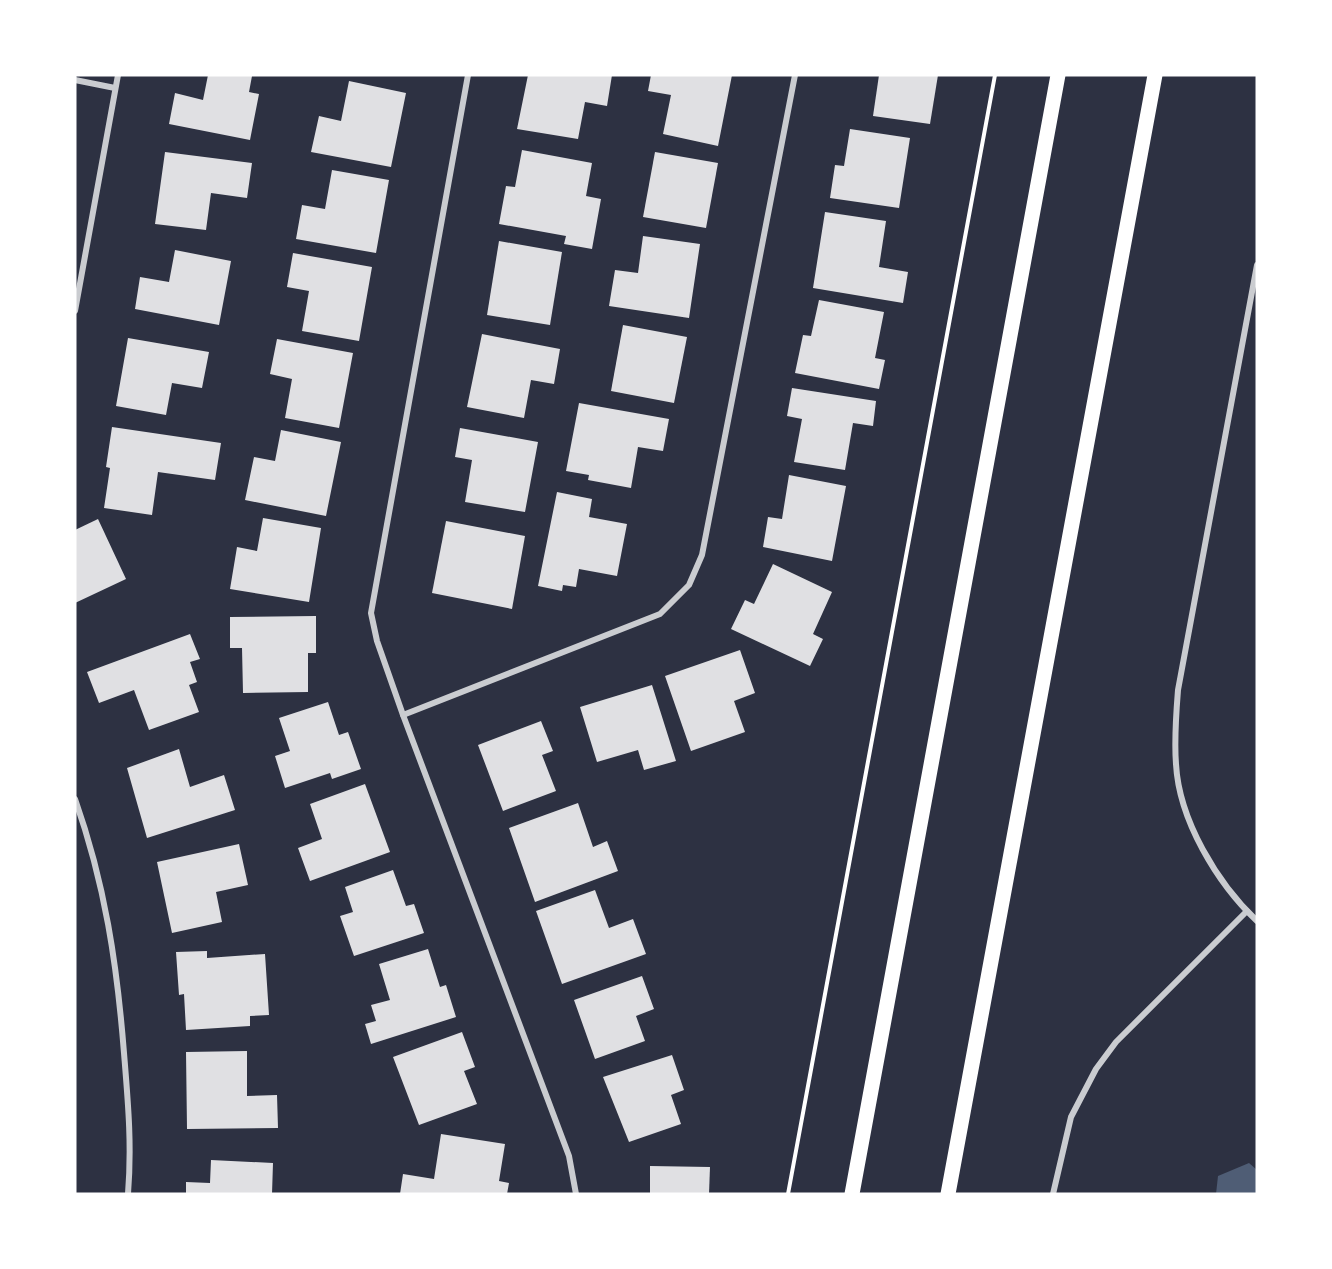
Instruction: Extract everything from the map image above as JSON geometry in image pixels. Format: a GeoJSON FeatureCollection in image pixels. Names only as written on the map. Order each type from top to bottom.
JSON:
{"type":"FeatureCollection","features":[{"type":"Feature","properties":{"kind":"main road"},"geometry":{"type":"LineString","coordinates":[[852,1194],[1058,75]]}},
{"type":"Feature","properties":{"kind":"main road"},"geometry":{"type":"LineString","coordinates":[[948,1194],[1155,75]]}},
{"type":"Feature","properties":{"kind":"street"},"geometry":{"type":"LineString","coordinates":[[75,311],[118,75]]}},
{"type":"Feature","properties":{"kind":"street"},"geometry":{"type":"LineString","coordinates":[[468,75],[370,613],[377,641],[403,715],[569,1156],[576,1194]]}},
{"type":"Feature","properties":{"kind":"street"},"geometry":{"type":"LineString","coordinates":[[403,715],[660,614],[689,585],[702,555],[795,75]]}},
{"type":"Feature","properties":{"kind":"street"},"geometry":{"type":"LineString","coordinates":[[75,80],[115,88]]}},
{"type":"Feature","properties":{"kind":"street"},"geometry":{"type":"LineString","coordinates":[[1257,265],[1178,690],[1175,734],[1176,766],[1188,813],[1205,857],[1247,912],[1257,921]]}},
{"type":"Feature","properties":{"kind":"street"},"geometry":{"type":"LineString","coordinates":[[75,799],[92,848],[117,966],[132,1148],[128,1194]]}},
{"type":"Feature","properties":{"kind":"street"},"geometry":{"type":"LineString","coordinates":[[1053,1194],[1071,1117],[1096,1069],[1116,1042],[1247,912]]}},
{"type":"Feature","properties":{"kind":"path"},"geometry":{"type":"LineString","coordinates":[[788,1194],[994,75]]}},
{"type":"Feature","properties":{"kind":"water"},"geometry":{"type":"Polygon","coordinates":[[[1249,1163],[1257,1170],[1257,1194],[1216,1194],[1218,1176],[1249,1163]]]}},
{"type":"Feature","properties":{"kind":"building"},"geometry":{"type":"Polygon","coordinates":[[[208,75],[252,76],[249,92],[259,94],[250,140],[169,124],[175,93],[203,100],[208,75]]]}},
{"type":"Feature","properties":{"kind":"building"},"geometry":{"type":"Polygon","coordinates":[[[528,75],[612,75],[607,106],[585,102],[578,139],[517,129],[528,75]]]}},
{"type":"Feature","properties":{"kind":"building"},"geometry":{"type":"Polygon","coordinates":[[[651,75],[732,75],[718,146],[663,134],[671,95],[648,91],[651,75]]]}},
{"type":"Feature","properties":{"kind":"building"},"geometry":{"type":"Polygon","coordinates":[[[879,75],[938,75],[930,124],[873,116],[879,75]]]}},
{"type":"Feature","properties":{"kind":"building"},"geometry":{"type":"Polygon","coordinates":[[[349,81],[406,93],[391,167],[311,152],[319,116],[341,121],[349,81]]]}},
{"type":"Feature","properties":{"kind":"building"},"geometry":{"type":"Polygon","coordinates":[[[850,129],[910,138],[899,208],[830,198],[835,165],[844,166],[850,129]]]}},
{"type":"Feature","properties":{"kind":"building"},"geometry":{"type":"Polygon","coordinates":[[[522,150],[592,163],[586,196],[601,199],[592,249],[564,244],[566,236],[499,224],[506,186],[515,187],[522,150]]]}},
{"type":"Feature","properties":{"kind":"building"},"geometry":{"type":"Polygon","coordinates":[[[165,152],[252,163],[247,198],[211,193],[206,230],[155,224],[165,152]]]}},
{"type":"Feature","properties":{"kind":"building"},"geometry":{"type":"Polygon","coordinates":[[[655,152],[718,163],[706,228],[643,217],[655,152]]]}},
{"type":"Feature","properties":{"kind":"building"},"geometry":{"type":"Polygon","coordinates":[[[332,170],[389,180],[376,253],[296,239],[302,205],[325,209],[332,170]]]}},
{"type":"Feature","properties":{"kind":"building"},"geometry":{"type":"Polygon","coordinates":[[[825,212],[886,221],[879,267],[908,272],[903,303],[813,288],[825,212]]]}},
{"type":"Feature","properties":{"kind":"building"},"geometry":{"type":"Polygon","coordinates":[[[643,236],[700,244],[689,318],[609,306],[615,270],[638,273],[643,236]]]}},
{"type":"Feature","properties":{"kind":"building"},"geometry":{"type":"Polygon","coordinates":[[[499,241],[562,252],[550,325],[487,315],[499,241]]]}},
{"type":"Feature","properties":{"kind":"building"},"geometry":{"type":"Polygon","coordinates":[[[175,250],[231,261],[219,325],[135,309],[140,277],[169,282],[175,250]]]}},
{"type":"Feature","properties":{"kind":"building"},"geometry":{"type":"Polygon","coordinates":[[[293,253],[372,267],[359,341],[302,331],[309,291],[287,287],[293,253]]]}},
{"type":"Feature","properties":{"kind":"building"},"geometry":{"type":"Polygon","coordinates":[[[819,300],[884,312],[875,358],[885,360],[879,389],[795,373],[803,335],[811,336],[819,300]]]}},
{"type":"Feature","properties":{"kind":"building"},"geometry":{"type":"Polygon","coordinates":[[[623,325],[687,337],[674,403],[611,391],[623,325]]]}},
{"type":"Feature","properties":{"kind":"building"},"geometry":{"type":"Polygon","coordinates":[[[482,334],[560,349],[554,384],[531,380],[524,418],[467,407],[482,334]]]}},
{"type":"Feature","properties":{"kind":"building"},"geometry":{"type":"Polygon","coordinates":[[[128,338],[209,352],[202,388],[172,383],[166,415],[116,406],[128,338]]]}},
{"type":"Feature","properties":{"kind":"building"},"geometry":{"type":"Polygon","coordinates":[[[277,339],[353,353],[339,428],[285,418],[292,379],[270,374],[277,339]]]}},
{"type":"Feature","properties":{"kind":"building"},"geometry":{"type":"Polygon","coordinates":[[[792,388],[876,401],[873,426],[853,423],[845,470],[794,462],[802,419],[787,416],[792,388]]]}},
{"type":"Feature","properties":{"kind":"building"},"geometry":{"type":"Polygon","coordinates":[[[579,403],[669,419],[663,451],[638,447],[631,488],[588,480],[589,475],[566,471],[579,403]]]}},
{"type":"Feature","properties":{"kind":"building"},"geometry":{"type":"Polygon","coordinates":[[[112,427],[221,443],[215,480],[158,472],[152,515],[104,508],[110,468],[106,467],[112,427]]]}},
{"type":"Feature","properties":{"kind":"building"},"geometry":{"type":"Polygon","coordinates":[[[460,428],[538,442],[525,512],[465,502],[472,460],[455,457],[460,428]]]}},
{"type":"Feature","properties":{"kind":"building"},"geometry":{"type":"Polygon","coordinates":[[[281,430],[341,442],[326,516],[245,500],[254,457],[275,461],[281,430]]]}},
{"type":"Feature","properties":{"kind":"building"},"geometry":{"type":"Polygon","coordinates":[[[789,475],[846,486],[832,561],[763,547],[768,517],[782,519],[789,475]]]}},
{"type":"Feature","properties":{"kind":"building"},"geometry":{"type":"Polygon","coordinates":[[[557,492],[592,499],[589,517],[627,524],[617,576],[579,569],[576,587],[563,585],[562,591],[538,586],[557,492]]]}},
{"type":"Feature","properties":{"kind":"building"},"geometry":{"type":"Polygon","coordinates":[[[263,518],[321,528],[309,602],[230,589],[237,547],[257,551],[263,518]]]}},
{"type":"Feature","properties":{"kind":"building"},"geometry":{"type":"Polygon","coordinates":[[[98,519],[126,579],[75,603],[75,530],[98,519]]]}},
{"type":"Feature","properties":{"kind":"building"},"geometry":{"type":"Polygon","coordinates":[[[446,521],[525,536],[512,609],[432,593],[446,521]]]}},
{"type":"Feature","properties":{"kind":"building"},"geometry":{"type":"Polygon","coordinates":[[[773,564],[832,592],[813,634],[823,639],[810,666],[731,629],[745,600],[754,604],[773,564]]]}},
{"type":"Feature","properties":{"kind":"building"},"geometry":{"type":"Polygon","coordinates":[[[316,616],[316,653],[308,653],[308,692],[243,693],[242,648],[230,648],[230,617],[316,616]]]}},
{"type":"Feature","properties":{"kind":"building"},"geometry":{"type":"Polygon","coordinates":[[[190,634],[200,659],[190,662],[197,682],[189,685],[199,712],[149,730],[134,690],[99,703],[87,672],[190,634]]]}},
{"type":"Feature","properties":{"kind":"building"},"geometry":{"type":"Polygon","coordinates":[[[740,650],[755,693],[734,701],[745,732],[691,751],[665,676],[740,650]]]}},
{"type":"Feature","properties":{"kind":"building"},"geometry":{"type":"Polygon","coordinates":[[[652,685],[676,761],[644,770],[638,750],[597,762],[580,707],[652,685]]]}},
{"type":"Feature","properties":{"kind":"building"},"geometry":{"type":"Polygon","coordinates":[[[328,702],[339,735],[348,732],[361,769],[332,779],[330,773],[285,788],[275,756],[290,751],[279,718],[328,702]]]}},
{"type":"Feature","properties":{"kind":"building"},"geometry":{"type":"Polygon","coordinates":[[[541,721],[553,751],[542,755],[556,791],[503,811],[478,745],[541,721]]]}},
{"type":"Feature","properties":{"kind":"building"},"geometry":{"type":"Polygon","coordinates":[[[179,749],[190,787],[224,775],[235,810],[147,838],[127,768],[179,749]]]}},
{"type":"Feature","properties":{"kind":"building"},"geometry":{"type":"Polygon","coordinates":[[[365,784],[390,852],[310,881],[298,848],[322,839],[310,804],[365,784]]]}},
{"type":"Feature","properties":{"kind":"building"},"geometry":{"type":"Polygon","coordinates":[[[578,803],[593,847],[607,841],[618,871],[535,902],[509,828],[578,803]]]}},
{"type":"Feature","properties":{"kind":"building"},"geometry":{"type":"Polygon","coordinates":[[[239,844],[248,885],[216,892],[222,922],[172,933],[157,862],[239,844]]]}},
{"type":"Feature","properties":{"kind":"building"},"geometry":{"type":"Polygon","coordinates":[[[393,870],[406,906],[414,904],[424,933],[354,956],[340,916],[353,912],[345,887],[393,870]]]}},
{"type":"Feature","properties":{"kind":"building"},"geometry":{"type":"Polygon","coordinates":[[[595,890],[609,928],[633,919],[646,954],[562,984],[536,911],[595,890]]]}},
{"type":"Feature","properties":{"kind":"building"},"geometry":{"type":"Polygon","coordinates":[[[428,949],[440,987],[446,985],[456,1017],[371,1044],[365,1024],[376,1021],[371,1005],[390,1000],[379,964],[428,949]]]}},
{"type":"Feature","properties":{"kind":"building"},"geometry":{"type":"Polygon","coordinates":[[[207,951],[207,958],[265,954],[269,1015],[250,1016],[250,1026],[186,1030],[184,994],[179,995],[176,952],[207,951]]]}},
{"type":"Feature","properties":{"kind":"building"},"geometry":{"type":"Polygon","coordinates":[[[642,976],[654,1009],[636,1016],[645,1041],[595,1059],[574,1000],[642,976]]]}},
{"type":"Feature","properties":{"kind":"building"},"geometry":{"type":"Polygon","coordinates":[[[462,1032],[475,1067],[464,1071],[477,1104],[419,1125],[393,1057],[462,1032]]]}},
{"type":"Feature","properties":{"kind":"building"},"geometry":{"type":"Polygon","coordinates":[[[247,1051],[247,1096],[277,1095],[278,1128],[187,1129],[186,1052],[247,1051]]]}},
{"type":"Feature","properties":{"kind":"building"},"geometry":{"type":"Polygon","coordinates":[[[672,1055],[684,1090],[671,1095],[681,1124],[629,1142],[603,1077],[672,1055]]]}},
{"type":"Feature","properties":{"kind":"building"},"geometry":{"type":"Polygon","coordinates":[[[441,1134],[505,1144],[499,1181],[509,1183],[507,1194],[400,1194],[403,1174],[434,1179],[441,1134]]]}},
{"type":"Feature","properties":{"kind":"building"},"geometry":{"type":"Polygon","coordinates":[[[211,1160],[273,1163],[272,1194],[186,1194],[186,1182],[210,1183],[211,1160]]]}},
{"type":"Feature","properties":{"kind":"building"},"geometry":{"type":"Polygon","coordinates":[[[650,1166],[710,1167],[709,1194],[650,1194],[650,1166]]]}}]}
